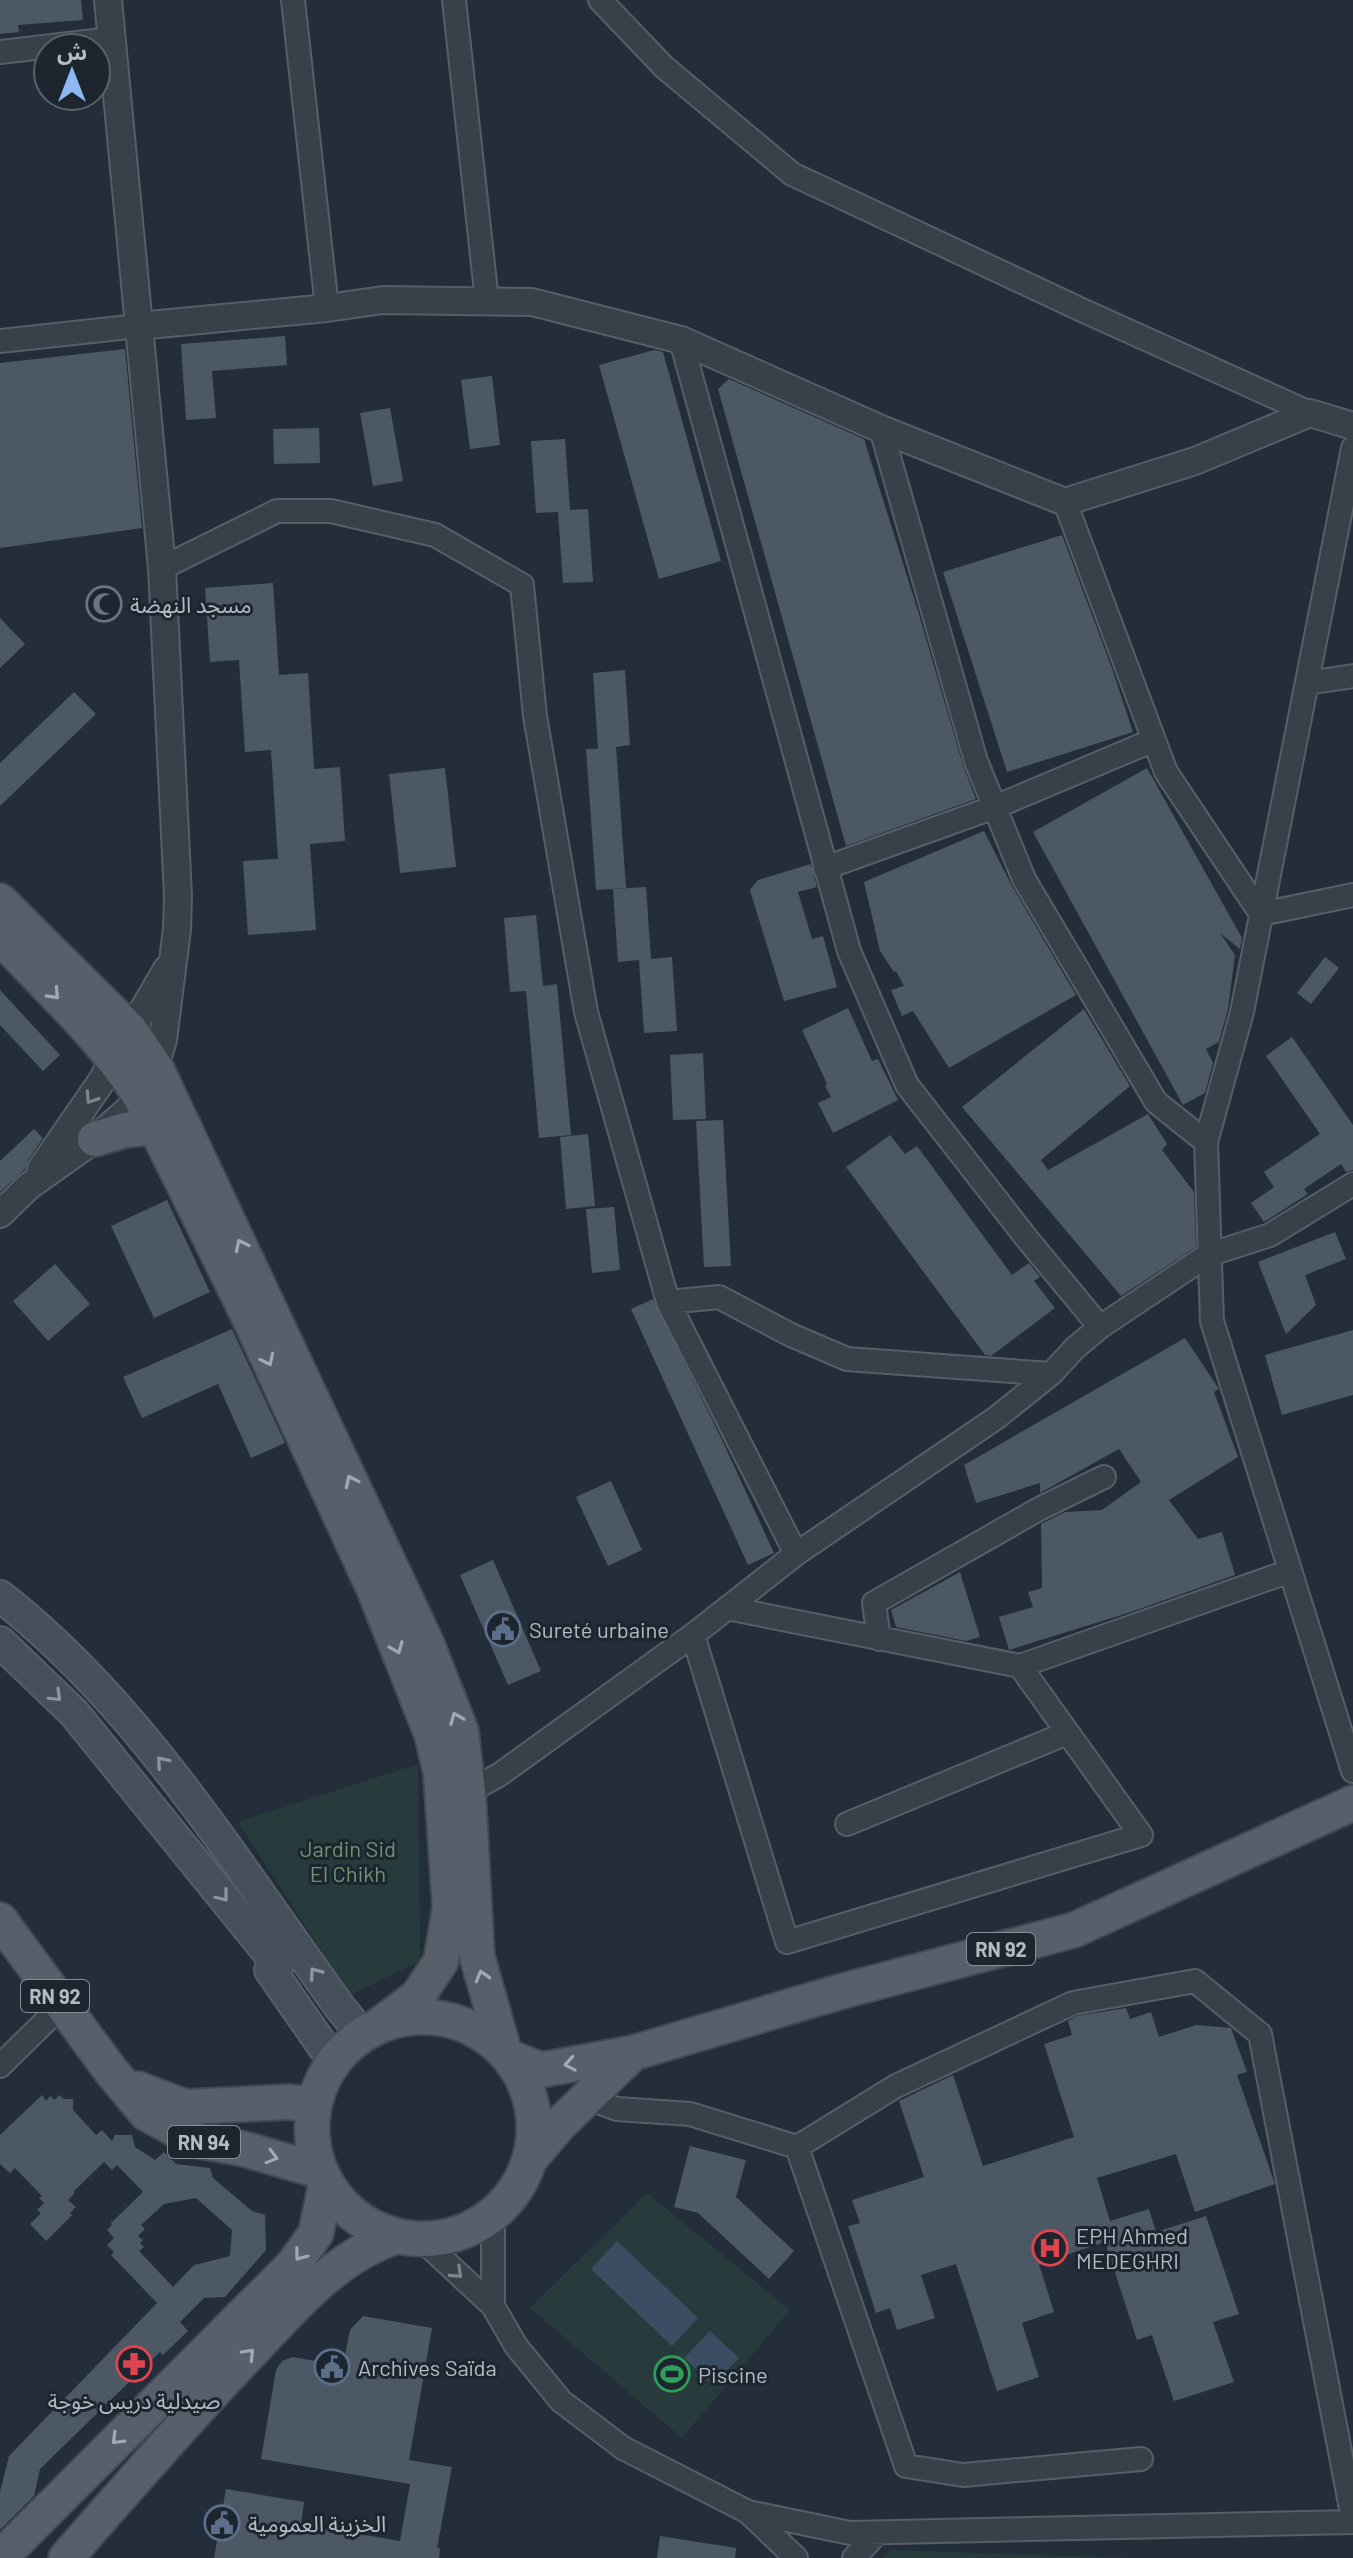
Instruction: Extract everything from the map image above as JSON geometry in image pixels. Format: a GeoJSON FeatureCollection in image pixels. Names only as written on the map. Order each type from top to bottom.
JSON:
{"type":"FeatureCollection","features":[{"type":"Feature","properties":{"kind":"main road"},"geometry":{"type":"LineString","coordinates":[[4,928],[122,1045],[148,1082],[385,1583],[432,1735],[441,1774],[450,1908],[441,1961],[418,1996],[370,2030],[334,2062],[314,2104],[312,2138],[323,2177],[340,2202],[356,2217],[376,2229],[409,2238]]}},
{"type":"Feature","properties":{"kind":"main road"},"geometry":{"type":"LineString","coordinates":[[148,1082],[156,1127],[258,1310]]}},
{"type":"Feature","properties":{"kind":"main road"},"geometry":{"type":"LineString","coordinates":[[95,1139],[125,1130],[156,1127]]}},
{"type":"Feature","properties":{"kind":"main road"},"geometry":{"type":"LineString","coordinates":[[385,1583],[426,1642],[461,1731],[468,1792],[477,1956],[506,2054],[527,2088],[535,2123],[531,2158]]}},
{"type":"Feature","properties":{"kind":"main road"},"geometry":{"type":"LineString","coordinates":[[0,1596],[27,1617],[100,1690],[167,1767],[339,2006],[370,2030]]}},
{"type":"Feature","properties":{"kind":"main road"},"geometry":{"type":"LineString","coordinates":[[0,1642],[74,1713],[278,1965],[270,1970],[334,2062]]}},
{"type":"Feature","properties":{"kind":"main road","name":"RN 92"},"geometry":{"type":"LineString","coordinates":[[633,2053],[839,1992],[1074,1930],[1353,1803]]}},
{"type":"Feature","properties":{"kind":"main road","name":"RN 92"},"geometry":{"type":"LineString","coordinates":[[0,1920],[111,2071]]}},
{"type":"Feature","properties":{"kind":"main road"},"geometry":{"type":"LineString","coordinates":[[370,2030],[411,2018],[445,2019],[477,2031],[506,2054],[541,2070],[633,2053]]}},
{"type":"Feature","properties":{"kind":"main road"},"geometry":{"type":"LineString","coordinates":[[66,2558],[191,2414],[323,2277],[373,2244],[409,2238],[447,2237],[471,2229],[493,2215],[516,2190],[531,2158],[633,2053]]}},
{"type":"Feature","properties":{"kind":"main road","name":"RN 94"},"geometry":{"type":"LineString","coordinates":[[111,2071],[139,2090],[185,2107],[287,2102],[314,2104]]}},
{"type":"Feature","properties":{"kind":"main road","name":"RN 94"},"geometry":{"type":"LineString","coordinates":[[111,2071],[146,2113],[195,2140],[244,2149],[323,2177]]}},
{"type":"Feature","properties":{"kind":"main road"},"geometry":{"type":"LineString","coordinates":[[0,2558],[294,2264],[316,2233],[323,2177]]}},
{"type":"Feature","properties":{"kind":"street"},"geometry":{"type":"LineString","coordinates":[[108,0],[110,32]]}},
{"type":"Feature","properties":{"kind":"street"},"geometry":{"type":"LineString","coordinates":[[293,0],[327,308]]}},
{"type":"Feature","properties":{"kind":"street"},"geometry":{"type":"LineString","coordinates":[[454,0],[487,301]]}},
{"type":"Feature","properties":{"kind":"street"},"geometry":{"type":"LineString","coordinates":[[600,0],[664,67],[792,174],[1310,413],[1353,426]]}},
{"type":"Feature","properties":{"kind":"street"},"geometry":{"type":"LineString","coordinates":[[0,52],[32,48]]}},
{"type":"Feature","properties":{"kind":"street"},"geometry":{"type":"LineString","coordinates":[[0,1214],[29,1186],[95,1139],[148,1082],[163,1040],[173,959],[178,896],[162,568],[112,50]]}},
{"type":"Feature","properties":{"kind":"street"},"geometry":{"type":"LineString","coordinates":[[0,341],[383,300],[532,302],[681,340],[881,429],[1065,502],[1195,461],[1310,413]]}},
{"type":"Feature","properties":{"kind":"street"},"geometry":{"type":"LineString","coordinates":[[681,340],[849,951],[907,1085],[1100,1327]]}},
{"type":"Feature","properties":{"kind":"street"},"geometry":{"type":"LineString","coordinates":[[881,429],[976,761],[1024,879],[1156,1102],[1206,1142]]}},
{"type":"Feature","properties":{"kind":"street"},"geometry":{"type":"LineString","coordinates":[[1353,448],[1242,1012],[1206,1142],[1212,1321],[1353,1771]]}},
{"type":"Feature","properties":{"kind":"street"},"geometry":{"type":"LineString","coordinates":[[1065,502],[1166,772],[1261,914]]}},
{"type":"Feature","properties":{"kind":"street"},"geometry":{"type":"LineString","coordinates":[[162,568],[277,511],[331,511],[435,535],[522,585],[535,716],[586,1012],[668,1302],[796,1554]]}},
{"type":"Feature","properties":{"kind":"street"},"geometry":{"type":"LineString","coordinates":[[1307,683],[1353,676]]}},
{"type":"Feature","properties":{"kind":"street"},"geometry":{"type":"LineString","coordinates":[[825,868],[995,807],[1154,740]]}},
{"type":"Feature","properties":{"kind":"street"},"geometry":{"type":"LineString","coordinates":[[1261,914],[1353,895]]}},
{"type":"Feature","properties":{"kind":"street"},"geometry":{"type":"LineString","coordinates":[[29,1186],[85,1107],[173,959]]}},
{"type":"Feature","properties":{"kind":"street"},"geometry":{"type":"LineString","coordinates":[[468,1792],[499,1775],[693,1635],[796,1554],[996,1418],[1051,1374],[1100,1327],[1208,1255],[1270,1235],[1353,1184]]}},
{"type":"Feature","properties":{"kind":"street"},"geometry":{"type":"LineString","coordinates":[[668,1302],[719,1297],[791,1335],[847,1359],[1051,1374]]}},
{"type":"Feature","properties":{"kind":"street"},"geometry":{"type":"LineString","coordinates":[[879,1639],[874,1603],[1039,1509],[1104,1477]]}},
{"type":"Feature","properties":{"kind":"street"},"geometry":{"type":"LineString","coordinates":[[727,1608],[1020,1666],[1290,1571]]}},
{"type":"Feature","properties":{"kind":"street"},"geometry":{"type":"LineString","coordinates":[[693,1635],[787,1942],[1141,1835],[1020,1666]]}},
{"type":"Feature","properties":{"kind":"street"},"geometry":{"type":"LineString","coordinates":[[847,1824],[1067,1733]]}},
{"type":"Feature","properties":{"kind":"street"},"geometry":{"type":"LineString","coordinates":[[409,2238],[493,2306],[516,2346],[561,2401],[623,2448],[748,2512],[850,2533],[1353,2520],[1260,2034],[1195,1981],[1073,2003],[896,2086],[797,2147],[690,2114],[617,2109],[587,2098]]}},
{"type":"Feature","properties":{"kind":"street"},"geometry":{"type":"LineString","coordinates":[[0,2066],[62,2005]]}},
{"type":"Feature","properties":{"kind":"street"},"geometry":{"type":"LineString","coordinates":[[797,2147],[906,2466],[963,2475],[1141,2459]]}},
{"type":"Feature","properties":{"kind":"street"},"geometry":{"type":"LineString","coordinates":[[493,2215],[493,2306]]}},
{"type":"Feature","properties":{"kind":"street"},"geometry":{"type":"LineString","coordinates":[[748,2512],[796,2558]]}},
{"type":"Feature","properties":{"kind":"street"},"geometry":{"type":"LineString","coordinates":[[854,2558],[877,2533]]}},
{"type":"Feature","properties":{"kind":"green space","name":"Jardin Sid El Chikh"},"geometry":{"type":"Polygon","coordinates":[[[418,1764],[420,1961],[350,1995],[238,1822],[418,1764]]]}},
{"type":"Feature","properties":{"kind":"green space","name":"Piscine"},"geometry":{"type":"Polygon","coordinates":[[[647,2193],[790,2310],[682,2438],[530,2308],[647,2193]]]}},
{"type":"Feature","properties":{"kind":"green space"},"geometry":{"type":"Polygon","coordinates":[[[890,2550],[1132,2558],[883,2558],[890,2550]]]}},
{"type":"Feature","properties":{"kind":"water"},"geometry":{"type":"Polygon","coordinates":[[[617,2241],[698,2318],[672,2346],[591,2269],[617,2241]]]}},
{"type":"Feature","properties":{"kind":"water"},"geometry":{"type":"Polygon","coordinates":[[[710,2331],[739,2358],[713,2385],[684,2358],[710,2331]]]}},
{"type":"Feature","properties":{"kind":"building"},"geometry":{"type":"Polygon","coordinates":[[[0,0],[81,0],[83,20],[18,25],[19,32],[0,34],[0,0]]]}},
{"type":"Feature","properties":{"kind":"building"},"geometry":{"type":"Polygon","coordinates":[[[285,336],[287,365],[212,371],[216,418],[186,420],[181,344],[285,336]]]}},
{"type":"Feature","properties":{"kind":"building"},"geometry":{"type":"Polygon","coordinates":[[[125,349],[142,528],[0,548],[0,363],[125,349]]]}},
{"type":"Feature","properties":{"kind":"building"},"geometry":{"type":"Polygon","coordinates":[[[654,350],[663,352],[721,561],[659,579],[599,365],[654,350]]]}},
{"type":"Feature","properties":{"kind":"building"},"geometry":{"type":"Polygon","coordinates":[[[492,376],[500,445],[470,449],[461,380],[492,376]]]}},
{"type":"Feature","properties":{"kind":"building"},"geometry":{"type":"Polygon","coordinates":[[[729,379],[864,439],[976,799],[846,846],[718,389],[729,379]]]}},
{"type":"Feature","properties":{"kind":"building"},"geometry":{"type":"Polygon","coordinates":[[[390,408],[403,481],[373,486],[360,413],[390,408]]]}},
{"type":"Feature","properties":{"kind":"building"},"geometry":{"type":"Polygon","coordinates":[[[319,428],[320,463],[274,464],[273,429],[319,428]]]}},
{"type":"Feature","properties":{"kind":"building"},"geometry":{"type":"Polygon","coordinates":[[[565,439],[570,510],[588,509],[593,582],[563,583],[558,512],[536,513],[531,441],[565,439]]]}},
{"type":"Feature","properties":{"kind":"building"},"geometry":{"type":"Polygon","coordinates":[[[1062,535],[1133,732],[1007,772],[943,572],[1062,535]]]}},
{"type":"Feature","properties":{"kind":"building"},"geometry":{"type":"Polygon","coordinates":[[[273,583],[279,675],[308,673],[314,769],[340,767],[345,841],[310,844],[316,930],[248,935],[243,861],[278,859],[271,750],[245,752],[239,660],[210,662],[205,588],[273,583]]]}},
{"type":"Feature","properties":{"kind":"building"},"geometry":{"type":"Polygon","coordinates":[[[0,618],[25,644],[0,668],[0,618]]]}},
{"type":"Feature","properties":{"kind":"building"},"geometry":{"type":"Polygon","coordinates":[[[625,670],[630,745],[616,747],[626,888],[596,890],[586,749],[598,749],[593,673],[625,670]]]}},
{"type":"Feature","properties":{"kind":"building"},"geometry":{"type":"Polygon","coordinates":[[[74,692],[96,714],[0,806],[0,763],[74,692]]]}},
{"type":"Feature","properties":{"kind":"building"},"geometry":{"type":"Polygon","coordinates":[[[445,768],[456,867],[400,873],[389,774],[445,768]]]}},
{"type":"Feature","properties":{"kind":"building"},"geometry":{"type":"Polygon","coordinates":[[[1147,768],[1242,938],[1240,949],[1220,933],[1235,955],[1228,1009],[1219,1042],[1206,1049],[1213,1063],[1205,1093],[1183,1105],[1033,832],[1147,768]]]}},
{"type":"Feature","properties":{"kind":"building"},"geometry":{"type":"Polygon","coordinates":[[[984,831],[1012,886],[1076,995],[949,1068],[913,1011],[902,1016],[891,990],[904,986],[880,951],[864,882],[984,831]]]}},
{"type":"Feature","properties":{"kind":"building"},"geometry":{"type":"Polygon","coordinates":[[[811,864],[817,887],[798,892],[812,939],[823,936],[837,987],[784,1001],[750,890],[758,880],[811,864]]]}},
{"type":"Feature","properties":{"kind":"building"},"geometry":{"type":"Polygon","coordinates":[[[646,887],[651,959],[672,957],[677,1031],[644,1033],[639,960],[618,962],[613,889],[646,887]]]}},
{"type":"Feature","properties":{"kind":"building"},"geometry":{"type":"Polygon","coordinates":[[[536,915],[543,986],[557,984],[571,1135],[539,1138],[526,991],[510,992],[504,918],[536,915]]]}},
{"type":"Feature","properties":{"kind":"building"},"geometry":{"type":"Polygon","coordinates":[[[1325,957],[1339,968],[1311,1004],[1297,993],[1325,957]]]}},
{"type":"Feature","properties":{"kind":"building"},"geometry":{"type":"Polygon","coordinates":[[[0,990],[60,1055],[43,1071],[0,1025],[0,990]]]}},
{"type":"Feature","properties":{"kind":"building"},"geometry":{"type":"Polygon","coordinates":[[[848,1008],[872,1061],[878,1059],[898,1100],[833,1133],[818,1103],[831,1097],[802,1030],[848,1008]]]}},
{"type":"Feature","properties":{"kind":"building"},"geometry":{"type":"Polygon","coordinates":[[[1084,1009],[1130,1086],[1041,1160],[1048,1170],[1148,1114],[1167,1144],[1162,1150],[1194,1192],[1196,1247],[1121,1296],[962,1107],[1084,1009]]]}},
{"type":"Feature","properties":{"kind":"building"},"geometry":{"type":"Polygon","coordinates":[[[1292,1037],[1353,1125],[1353,1170],[1346,1172],[1341,1164],[1304,1189],[1308,1194],[1264,1222],[1251,1203],[1274,1187],[1264,1172],[1320,1134],[1266,1056],[1292,1037]]]}},
{"type":"Feature","properties":{"kind":"building"},"geometry":{"type":"Polygon","coordinates":[[[703,1053],[706,1119],[673,1120],[670,1055],[703,1053]]]}},
{"type":"Feature","properties":{"kind":"building"},"geometry":{"type":"Polygon","coordinates":[[[723,1120],[731,1266],[704,1267],[696,1121],[723,1120]]]}},
{"type":"Feature","properties":{"kind":"building"},"geometry":{"type":"Polygon","coordinates":[[[34,1129],[43,1138],[25,1169],[0,1192],[0,1161],[34,1129]]]}},
{"type":"Feature","properties":{"kind":"building"},"geometry":{"type":"Polygon","coordinates":[[[588,1134],[595,1206],[566,1209],[560,1137],[588,1134]]]}},
{"type":"Feature","properties":{"kind":"building"},"geometry":{"type":"Polygon","coordinates":[[[890,1135],[905,1154],[917,1146],[1012,1275],[1029,1263],[1040,1277],[1034,1281],[1055,1308],[991,1356],[985,1355],[846,1167],[890,1135]]]}},
{"type":"Feature","properties":{"kind":"building"},"geometry":{"type":"Polygon","coordinates":[[[167,1200],[210,1292],[154,1318],[111,1226],[167,1200]]]}},
{"type":"Feature","properties":{"kind":"building"},"geometry":{"type":"Polygon","coordinates":[[[614,1207],[620,1270],[592,1273],[586,1209],[614,1207]]]}},
{"type":"Feature","properties":{"kind":"building"},"geometry":{"type":"Polygon","coordinates":[[[1335,1232],[1346,1259],[1305,1275],[1316,1305],[1286,1334],[1258,1262],[1335,1232]]]}},
{"type":"Feature","properties":{"kind":"building"},"geometry":{"type":"Polygon","coordinates":[[[55,1264],[90,1304],[48,1341],[13,1301],[55,1264]]]}},
{"type":"Feature","properties":{"kind":"building"},"geometry":{"type":"Polygon","coordinates":[[[653,1299],[774,1553],[748,1565],[631,1309],[653,1299]]]}},
{"type":"Feature","properties":{"kind":"building"},"geometry":{"type":"Polygon","coordinates":[[[232,1329],[285,1443],[251,1458],[218,1384],[142,1418],[123,1377],[232,1329]]]}},
{"type":"Feature","properties":{"kind":"building"},"geometry":{"type":"Polygon","coordinates":[[[1353,1330],[1353,1395],[1282,1415],[1265,1355],[1353,1330]]]}},
{"type":"Feature","properties":{"kind":"building"},"geometry":{"type":"Polygon","coordinates":[[[1185,1338],[1219,1389],[1214,1392],[1238,1457],[1169,1500],[1198,1539],[1222,1532],[1235,1575],[1009,1650],[999,1617],[1033,1607],[1028,1592],[1042,1588],[1041,1524],[1065,1512],[1102,1510],[1141,1482],[1119,1449],[1040,1493],[1040,1483],[976,1503],[964,1465],[1185,1338]]]}},
{"type":"Feature","properties":{"kind":"building"},"geometry":{"type":"Polygon","coordinates":[[[611,1481],[642,1550],[608,1566],[576,1497],[611,1481]]]}},
{"type":"Feature","properties":{"kind":"building"},"geometry":{"type":"Polygon","coordinates":[[[493,1560],[541,1671],[508,1685],[460,1575],[493,1560]]]}},
{"type":"Feature","properties":{"kind":"building"},"geometry":{"type":"Polygon","coordinates":[[[960,1572],[980,1637],[966,1641],[896,1627],[891,1610],[960,1572]]]}},
{"type":"Feature","properties":{"kind":"building"},"geometry":{"type":"Polygon","coordinates":[[[1126,2008],[1130,2019],[1151,2012],[1159,2037],[1196,2025],[1231,2028],[1247,2072],[1237,2075],[1275,2184],[1195,2212],[1176,2154],[1097,2178],[1110,2221],[1149,2209],[1156,2232],[1206,2216],[1239,2314],[1213,2322],[1234,2382],[1174,2401],[1152,2335],[1137,2340],[1105,2242],[1039,2264],[1054,2312],[1022,2323],[1039,2377],[997,2391],[956,2264],[921,2275],[935,2318],[897,2330],[890,2308],[876,2313],[848,2226],[860,2223],[852,2200],[924,2177],[899,2101],[953,2075],[983,2166],[1074,2137],[1044,2044],[1072,2035],[1068,2021],[1077,2016],[1126,2008]]]}},
{"type":"Feature","properties":{"kind":"building"},"geometry":{"type":"Polygon","coordinates":[[[42,2095],[46,2101],[50,2096],[55,2100],[59,2095],[64,2099],[73,2099],[73,2110],[96,2135],[102,2130],[112,2141],[115,2135],[132,2135],[135,2147],[155,2160],[164,2152],[176,2164],[210,2168],[213,2178],[252,2211],[265,2215],[266,2250],[225,2297],[204,2298],[180,2322],[188,2331],[163,2355],[160,2352],[40,2469],[34,2496],[0,2530],[0,2492],[9,2456],[157,2303],[111,2255],[114,2252],[107,2245],[114,2238],[107,2230],[111,2223],[143,2192],[117,2165],[112,2170],[104,2162],[73,2192],[68,2200],[76,2207],[70,2213],[72,2215],[46,2241],[30,2224],[41,2213],[37,2210],[44,2203],[39,2198],[42,2196],[15,2168],[10,2173],[0,2164],[0,2135],[42,2095]],[[196,2198],[164,2204],[141,2225],[145,2229],[138,2236],[143,2240],[140,2243],[144,2247],[139,2251],[173,2287],[194,2265],[230,2256],[232,2230],[196,2198]]]}},
{"type":"Feature","properties":{"kind":"building"},"geometry":{"type":"Polygon","coordinates":[[[690,2146],[746,2160],[736,2197],[794,2251],[769,2279],[698,2213],[674,2207],[690,2146]]]}},
{"type":"Feature","properties":{"kind":"building"},"geometry":{"type":"Polygon","coordinates":[[[363,2316],[432,2328],[409,2460],[452,2467],[437,2548],[440,2548],[439,2558],[214,2558],[226,2489],[304,2502],[301,2524],[400,2541],[410,2484],[261,2459],[276,2370],[282,2361],[293,2357],[343,2366],[350,2330],[363,2316]]]}},
{"type":"Feature","properties":{"kind":"building"},"geometry":{"type":"Polygon","coordinates":[[[660,2536],[736,2548],[735,2558],[657,2558],[660,2536]]]}},
{"type":"Feature","properties":{"kind":"place","name":"مسجد النهضة"},"geometry":{"type":"Point","coordinates":[104,604]}},
{"type":"Feature","properties":{"kind":"place","name":"Sureté urbaine"},"geometry":{"type":"Point","coordinates":[503,1629]}},
{"type":"Feature","properties":{"kind":"place","name":"EPH Ahmed MEDEGHRI"},"geometry":{"type":"Point","coordinates":[1050,2248]}},
{"type":"Feature","properties":{"kind":"place","name":"صيدلية دريس خوجة"},"geometry":{"type":"Point","coordinates":[134,2364]}},
{"type":"Feature","properties":{"kind":"place","name":"Archives Saïda"},"geometry":{"type":"Point","coordinates":[332,2367]}},
{"type":"Feature","properties":{"kind":"place","name":"Piscine"},"geometry":{"type":"Point","coordinates":[672,2374]}},
{"type":"Feature","properties":{"kind":"place","name":"الخزينة العمومية"},"geometry":{"type":"Point","coordinates":[222,2523]}}]}
